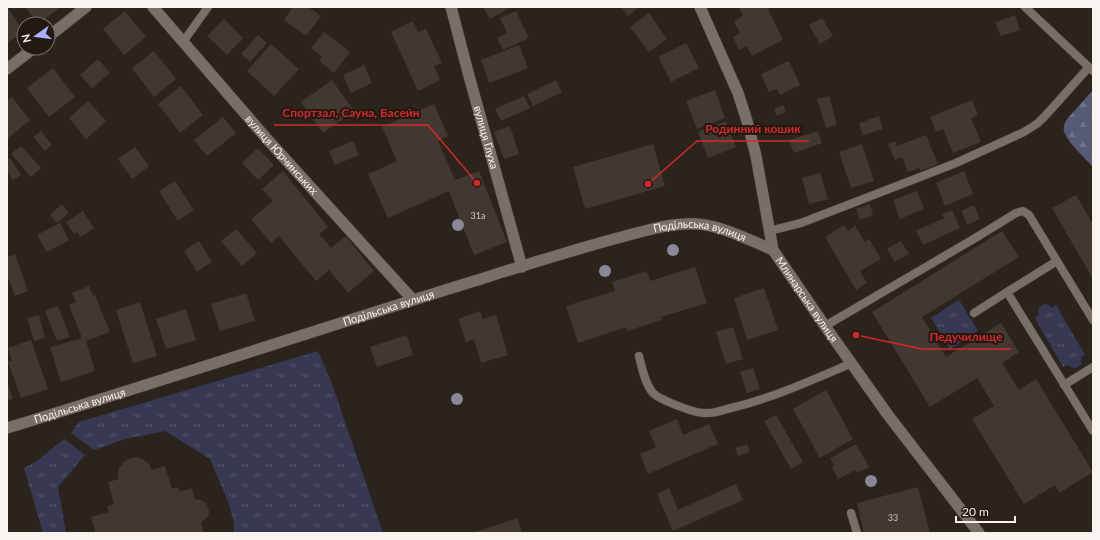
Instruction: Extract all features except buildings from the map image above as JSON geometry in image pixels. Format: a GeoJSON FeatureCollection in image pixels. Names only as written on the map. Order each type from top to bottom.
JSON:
{"type":"FeatureCollection","features":[{"type":"Feature","properties":{"kind":"street"},"geometry":{"type":"LineString","coordinates":[[56,31],[86,7]]}},
{"type":"Feature","properties":{"kind":"street","name":"вулиця Юрчинських"},"geometry":{"type":"LineString","coordinates":[[153,7],[267,139],[413,300]]}},
{"type":"Feature","properties":{"kind":"street","name":"вулиця Глуха"},"geometry":{"type":"LineString","coordinates":[[452,7],[469,76],[522,267]]}},
{"type":"Feature","properties":{"kind":"street","name":"Млинарська вулиця"},"geometry":{"type":"LineString","coordinates":[[700,7],[738,94],[747,121],[756,156],[773,250],[888,415],[980,533]]}},
{"type":"Feature","properties":{"kind":"street"},"geometry":{"type":"LineString","coordinates":[[7,69],[24,56]]}},
{"type":"Feature","properties":{"kind":"street","name":"Подільська вулиця"},"geometry":{"type":"LineString","coordinates":[[7,428],[413,300],[590,246],[664,227],[685,224],[718,228],[773,250]]}},
{"type":"Feature","properties":{"kind":"lane"},"geometry":{"type":"LineString","coordinates":[[183,42],[208,7]]}},
{"type":"Feature","properties":{"kind":"lane"},"geometry":{"type":"LineString","coordinates":[[769,231],[800,222],[956,163],[1024,132],[1038,123],[1091,69],[1025,7]]}},
{"type":"Feature","properties":{"kind":"lane"},"geometry":{"type":"LineString","coordinates":[[825,326],[1020,211],[1023,211],[1029,215],[1093,320]]}},
{"type":"Feature","properties":{"kind":"lane"},"geometry":{"type":"LineString","coordinates":[[974,313],[1057,261]]}},
{"type":"Feature","properties":{"kind":"lane"},"geometry":{"type":"LineString","coordinates":[[1007,292],[1093,432]]}},
{"type":"Feature","properties":{"kind":"lane"},"geometry":{"type":"LineString","coordinates":[[638,356],[650,388],[657,397],[662,400],[704,413],[715,412],[765,398],[852,363]]}},
{"type":"Feature","properties":{"kind":"lane"},"geometry":{"type":"LineString","coordinates":[[1064,385],[1093,367]]}},
{"type":"Feature","properties":{"kind":"lane"},"geometry":{"type":"LineString","coordinates":[[1086,419],[1093,415]]}},
{"type":"Feature","properties":{"kind":"lane"},"geometry":{"type":"LineString","coordinates":[[851,513],[857,533]]}},
{"type":"Feature","properties":{"kind":"green space"},"geometry":{"type":"Polygon","coordinates":[[[1093,90],[1093,167],[1068,140],[1064,125],[1067,119],[1093,90]]]}},
{"type":"Feature","properties":{"kind":"green space"},"geometry":{"type":"Polygon","coordinates":[[[959,300],[978,331],[950,349],[931,318],[959,300]]]}},
{"type":"Feature","properties":{"kind":"green space"},"geometry":{"type":"Polygon","coordinates":[[[1045,304],[1052,308],[1056,305],[1085,355],[1081,357],[1082,360],[1080,366],[1076,368],[1068,365],[1063,367],[1035,318],[1039,315],[1039,308],[1045,304]]]}},
{"type":"Feature","properties":{"kind":"green space"},"geometry":{"type":"Polygon","coordinates":[[[318,351],[332,384],[383,533],[234,533],[234,523],[229,504],[210,459],[165,431],[125,439],[94,450],[71,433],[79,422],[318,351]]]}},
{"type":"Feature","properties":{"kind":"green space"},"geometry":{"type":"Polygon","coordinates":[[[64,439],[85,455],[58,487],[66,533],[43,533],[24,468],[37,461],[64,439]]]}},
{"type":"Feature","properties":{"kind":"place","name":"Спортзал, Сауна, Басейн"},"geometry":{"type":"Point","coordinates":[477,183]}},
{"type":"Feature","properties":{"kind":"place","name":"Родинний кошик"},"geometry":{"type":"Point","coordinates":[648,184]}},
{"type":"Feature","properties":{"kind":"place","name":"Педучилище"},"geometry":{"type":"Point","coordinates":[856,335]}}]}
